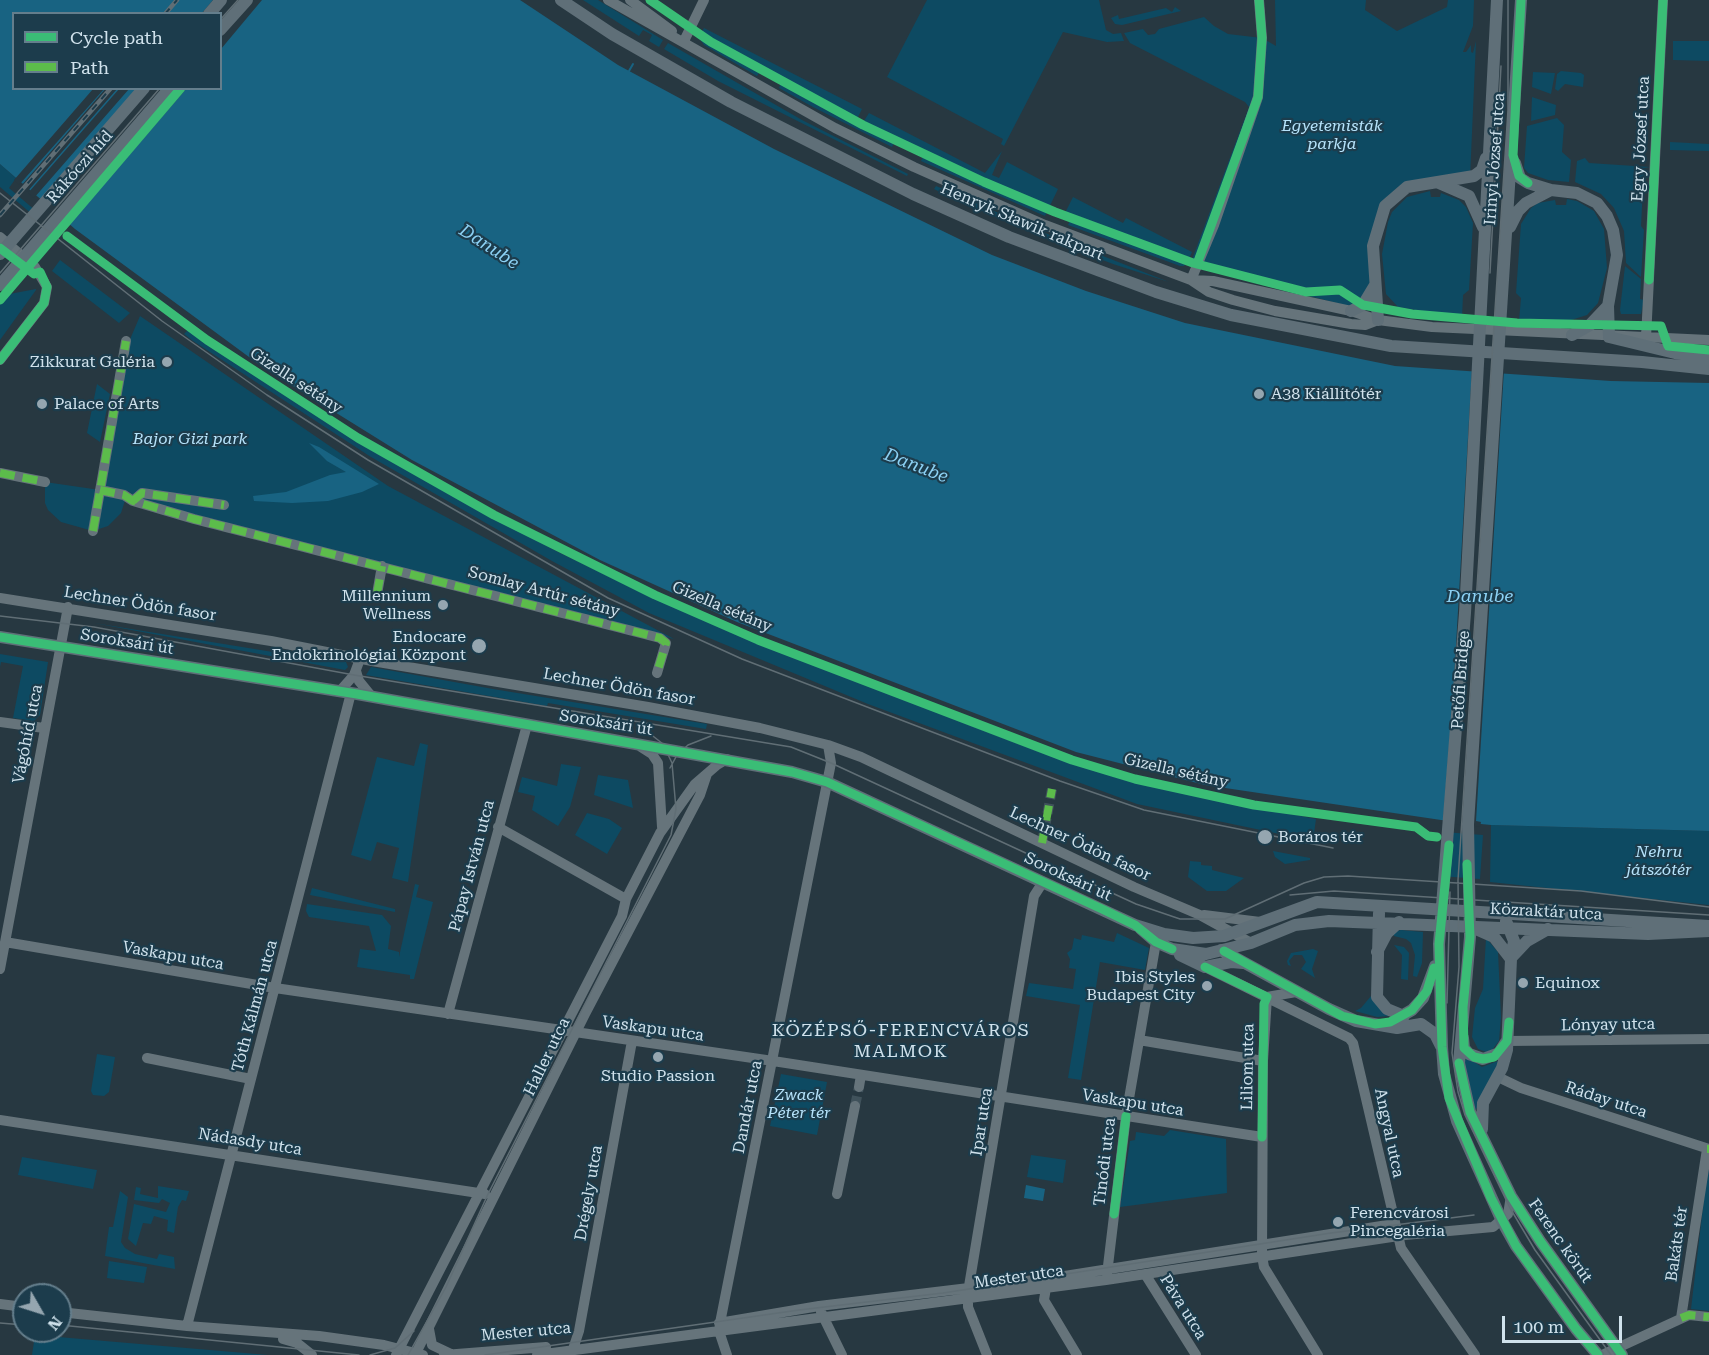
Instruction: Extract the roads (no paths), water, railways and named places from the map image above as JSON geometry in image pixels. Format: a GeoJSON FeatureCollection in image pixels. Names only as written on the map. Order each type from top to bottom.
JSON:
{"type":"FeatureCollection","features":[{"type":"Feature","properties":{"kind":"main road"},"geometry":{"type":"LineString","coordinates":[[211,12],[220,0]]}},
{"type":"Feature","properties":{"kind":"main road"},"geometry":{"type":"LineString","coordinates":[[222,28],[247,0]]}},
{"type":"Feature","properties":{"kind":"main road","name":"Henryk Sławik rakpart"},"geometry":{"type":"LineString","coordinates":[[561,0],[686,78],[822,149],[977,224],[1102,274],[1231,315],[1293,329],[1391,346],[1642,362],[1709,369]]}},
{"type":"Feature","properties":{"kind":"main road","name":"Irinyi József utca"},"geometry":{"type":"LineString","coordinates":[[1483,318],[1497,0]]}},
{"type":"Feature","properties":{"kind":"main road","name":"Irinyi József utca"},"geometry":{"type":"LineString","coordinates":[[1499,319],[1513,155],[1521,0]]}},
{"type":"Feature","properties":{"kind":"main road","name":"Rákóczi híd"},"geometry":{"type":"LineString","coordinates":[[0,254],[142,90]]}},
{"type":"Feature","properties":{"kind":"main road","name":"Rákóczi híd"},"geometry":{"type":"LineString","coordinates":[[0,285],[168,90]]}},
{"type":"Feature","properties":{"kind":"main road"},"geometry":{"type":"LineString","coordinates":[[1378,320],[1373,246],[1385,206],[1407,187],[1478,174],[1490,145]]}},
{"type":"Feature","properties":{"kind":"main road"},"geometry":{"type":"LineString","coordinates":[[1513,155],[1520,178],[1537,187],[1570,191],[1585,196],[1597,203],[1608,216],[1617,255],[1608,306],[1609,337],[1675,353],[1709,358]]}},
{"type":"Feature","properties":{"kind":"main road"},"geometry":{"type":"LineString","coordinates":[[1438,183],[1469,196],[1478,211],[1485,232]]}},
{"type":"Feature","properties":{"kind":"main road"},"geometry":{"type":"LineString","coordinates":[[1507,233],[1518,211],[1526,203],[1551,190]]}},
{"type":"Feature","properties":{"kind":"main road"},"geometry":{"type":"LineString","coordinates":[[1351,311],[1369,298],[1375,284]]}},
{"type":"Feature","properties":{"kind":"main road"},"geometry":{"type":"LineString","coordinates":[[1572,335],[1590,325],[1608,306]]}},
{"type":"Feature","properties":{"kind":"main road","name":"Petőfi Bridge"},"geometry":{"type":"LineString","coordinates":[[1439,944],[1460,699],[1483,318]]}},
{"type":"Feature","properties":{"kind":"main road","name":"Petőfi Bridge"},"geometry":{"type":"LineString","coordinates":[[1463,1007],[1470,937],[1468,824],[1499,319]]}},
{"type":"Feature","properties":{"kind":"main road","name":"Soroksári út"},"geometry":{"type":"LineString","coordinates":[[0,637],[345,692],[781,769],[827,782],[1135,925],[1164,934],[1193,938]]}},
{"type":"Feature","properties":{"kind":"main road","name":"Közraktár utca"},"geometry":{"type":"LineString","coordinates":[[1193,938],[1232,934],[1317,902],[1380,904],[1709,926]]}},
{"type":"Feature","properties":{"kind":"main road"},"geometry":{"type":"LineString","coordinates":[[1380,904],[1377,997],[1387,1009],[1404,1016]]}},
{"type":"Feature","properties":{"kind":"main road"},"geometry":{"type":"LineString","coordinates":[[1483,1139],[1481,1111],[1505,1060],[1514,941],[1510,927],[1496,912]]}},
{"type":"Feature","properties":{"kind":"main road"},"geometry":{"type":"LineString","coordinates":[[1510,927],[1525,913]]}},
{"type":"Feature","properties":{"kind":"main road","name":"Közraktár utca"},"geometry":{"type":"LineString","coordinates":[[1172,949],[1206,954],[1224,951],[1295,925],[1329,921],[1378,921],[1648,934],[1709,931]]}},
{"type":"Feature","properties":{"kind":"main road"},"geometry":{"type":"LineString","coordinates":[[1377,953],[1388,933],[1400,922]]}},
{"type":"Feature","properties":{"kind":"main road","name":"Soroksári út"},"geometry":{"type":"LineString","coordinates":[[1135,925],[1156,942],[1172,949]]}},
{"type":"Feature","properties":{"kind":"main road"},"geometry":{"type":"LineString","coordinates":[[1467,926],[1494,936],[1511,959]]}},
{"type":"Feature","properties":{"kind":"main road"},"geometry":{"type":"LineString","coordinates":[[1511,959],[1527,941],[1548,929]]}},
{"type":"Feature","properties":{"kind":"main road"},"geometry":{"type":"LineString","coordinates":[[1193,938],[1224,951],[1342,1016],[1397,1028],[1421,1024],[1435,1034],[1442,1047]]}},
{"type":"Feature","properties":{"kind":"main road"},"geometry":{"type":"LineString","coordinates":[[1375,1024],[1404,1016],[1423,998],[1432,979],[1439,944]]}},
{"type":"Feature","properties":{"kind":"main road"},"geometry":{"type":"LineString","coordinates":[[1439,944],[1444,1074],[1457,1121],[1502,1221],[1516,1246],[1576,1329],[1600,1355]]}},
{"type":"Feature","properties":{"kind":"main road"},"geometry":{"type":"LineString","coordinates":[[1172,949],[1205,967],[1231,962],[1248,964]]}},
{"type":"Feature","properties":{"kind":"main road"},"geometry":{"type":"LineString","coordinates":[[1463,1007],[1463,1042],[1469,1054],[1489,1059],[1499,1053],[1507,1041]]}},
{"type":"Feature","properties":{"kind":"main road"},"geometry":{"type":"LineString","coordinates":[[1463,1007],[1459,1064],[1470,1112],[1483,1139]]}},
{"type":"Feature","properties":{"kind":"main road","name":"Ferenc körút"},"geometry":{"type":"LineString","coordinates":[[1483,1139],[1511,1196],[1540,1241],[1619,1351]]}},
{"type":"Feature","properties":{"kind":"street"},"geometry":{"type":"LineString","coordinates":[[608,0],[684,41],[798,108],[914,167],[1035,220],[1191,279],[1209,292],[1275,311],[1351,324],[1365,325],[1378,320]]}},
{"type":"Feature","properties":{"kind":"street"},"geometry":{"type":"LineString","coordinates":[[630,0],[655,16],[684,41]]}},
{"type":"Feature","properties":{"kind":"street"},"geometry":{"type":"LineString","coordinates":[[684,41],[704,0]]}},
{"type":"Feature","properties":{"kind":"street"},"geometry":{"type":"LineString","coordinates":[[1191,279],[1214,225],[1257,102],[1262,38],[1259,0]]}},
{"type":"Feature","properties":{"kind":"street","name":"Egry József utca"},"geometry":{"type":"LineString","coordinates":[[1646,338],[1663,0]]}},
{"type":"Feature","properties":{"kind":"street"},"geometry":{"type":"LineString","coordinates":[[0,237],[40,272],[47,287],[44,303],[0,360]]}},
{"type":"Feature","properties":{"kind":"street"},"geometry":{"type":"LineString","coordinates":[[1191,279],[1213,281],[1351,311],[1378,320],[1432,327],[1709,340]]}},
{"type":"Feature","properties":{"kind":"street"},"geometry":{"type":"LineString","coordinates":[[93,531],[126,341]]}},
{"type":"Feature","properties":{"kind":"street"},"geometry":{"type":"LineString","coordinates":[[0,473],[45,482]]}},
{"type":"Feature","properties":{"kind":"street","name":"Somlay Artúr sétány"},"geometry":{"type":"LineString","coordinates":[[100,490],[124,495],[134,501],[194,519],[660,638],[666,643],[657,673]]}},
{"type":"Feature","properties":{"kind":"street"},"geometry":{"type":"LineString","coordinates":[[134,501],[142,493],[224,505]]}},
{"type":"Feature","properties":{"kind":"street"},"geometry":{"type":"LineString","coordinates":[[377,594],[382,566]]}},
{"type":"Feature","properties":{"kind":"street","name":"Lechner Ödön fasor"},"geometry":{"type":"LineString","coordinates":[[0,598],[271,641],[360,659],[659,709],[760,728],[828,745],[861,757],[1134,887],[1200,915],[1251,943]]}},
{"type":"Feature","properties":{"kind":"street","name":"Vágóhíd utca"},"geometry":{"type":"LineString","coordinates":[[0,969],[68,607]]}},
{"type":"Feature","properties":{"kind":"street"},"geometry":{"type":"LineString","coordinates":[[345,692],[360,659]]}},
{"type":"Feature","properties":{"kind":"street"},"geometry":{"type":"LineString","coordinates":[[356,671],[360,681],[372,697]]}},
{"type":"Feature","properties":{"kind":"street","name":"Tóth Kálmán utca"},"geometry":{"type":"LineString","coordinates":[[187,1326],[275,988],[345,692]]}},
{"type":"Feature","properties":{"kind":"street"},"geometry":{"type":"LineString","coordinates":[[0,722],[44,728]]}},
{"type":"Feature","properties":{"kind":"street","name":"Pápay István utca"},"geometry":{"type":"LineString","coordinates":[[448,1014],[527,725]]}},
{"type":"Feature","properties":{"kind":"street","name":"Haller utca"},"geometry":{"type":"LineString","coordinates":[[629,742],[652,754],[658,763],[664,816],[662,831]]}},
{"type":"Feature","properties":{"kind":"street","name":"Dandár utca"},"geometry":{"type":"LineString","coordinates":[[719,1327],[831,762],[828,745]]}},
{"type":"Feature","properties":{"kind":"street","name":"Haller utca"},"geometry":{"type":"LineString","coordinates":[[418,1354],[576,1033],[700,795],[707,773],[707,755]]}},
{"type":"Feature","properties":{"kind":"street","name":"Haller utca"},"geometry":{"type":"LineString","coordinates":[[398,1352],[622,916],[626,899],[662,831],[687,794],[707,773],[729,759]]}},
{"type":"Feature","properties":{"kind":"street"},"geometry":{"type":"LineString","coordinates":[[498,827],[626,899]]}},
{"type":"Feature","properties":{"kind":"street","name":"Ipar utca"},"geometry":{"type":"LineString","coordinates":[[968,1299],[972,1287],[1034,896],[1043,882]]}},
{"type":"Feature","properties":{"kind":"street","name":"Lechner Ödön fasor"},"geometry":{"type":"LineString","coordinates":[[1200,915],[1260,922]]}},
{"type":"Feature","properties":{"kind":"street","name":"Vaskapu utca"},"geometry":{"type":"LineString","coordinates":[[4,942],[275,988],[562,1032],[773,1061],[1262,1137]]}},
{"type":"Feature","properties":{"kind":"street","name":"Tinódi utca"},"geometry":{"type":"LineString","coordinates":[[1107,1275],[1126,1116],[1156,942]]}},
{"type":"Feature","properties":{"kind":"street"},"geometry":{"type":"LineString","coordinates":[[1205,967],[1267,997],[1296,992]]}},
{"type":"Feature","properties":{"kind":"street","name":"Angyal utca"},"geometry":{"type":"LineString","coordinates":[[1267,997],[1349,1038],[1355,1048],[1397,1236]]}},
{"type":"Feature","properties":{"kind":"street","name":"Liliom utca"},"geometry":{"type":"LineString","coordinates":[[1267,997],[1263,1061],[1262,1256],[1264,1267],[1318,1355]]}},
{"type":"Feature","properties":{"kind":"street","name":"Lónyay utca"},"geometry":{"type":"LineString","coordinates":[[1507,1041],[1709,1038]]}},
{"type":"Feature","properties":{"kind":"street"},"geometry":{"type":"LineString","coordinates":[[1139,1040],[1263,1061]]}},
{"type":"Feature","properties":{"kind":"street","name":"Drégely utca"},"geometry":{"type":"LineString","coordinates":[[572,1349],[579,1331],[632,1041]]}},
{"type":"Feature","properties":{"kind":"street"},"geometry":{"type":"LineString","coordinates":[[147,1058],[251,1079]]}},
{"type":"Feature","properties":{"kind":"street"},"geometry":{"type":"LineString","coordinates":[[859,1087],[861,1075]]}},
{"type":"Feature","properties":{"kind":"street","name":"Ráday utca"},"geometry":{"type":"LineString","coordinates":[[1498,1077],[1521,1088],[1708,1149]]}},
{"type":"Feature","properties":{"kind":"street"},"geometry":{"type":"LineString","coordinates":[[837,1194],[855,1106]]}},
{"type":"Feature","properties":{"kind":"street","name":"Nádasdy utca"},"geometry":{"type":"LineString","coordinates":[[0,1120],[424,1183],[495,1196]]}},
{"type":"Feature","properties":{"kind":"street","name":"Bakáts tér"},"geometry":{"type":"LineString","coordinates":[[1681,1317],[1708,1149]]}},
{"type":"Feature","properties":{"kind":"street"},"geometry":{"type":"LineString","coordinates":[[1502,1221],[1508,1214],[1511,1196]]}},
{"type":"Feature","properties":{"kind":"street","name":"Mester utca"},"geometry":{"type":"LineString","coordinates":[[1107,1275],[1145,1274],[1397,1236],[1493,1227],[1502,1221]]}},
{"type":"Feature","properties":{"kind":"street","name":"Mester utca"},"geometry":{"type":"LineString","coordinates":[[821,1311],[968,1299],[1049,1283],[1107,1275],[1262,1243],[1394,1224]]}},
{"type":"Feature","properties":{"kind":"street"},"geometry":{"type":"LineString","coordinates":[[1397,1236],[1401,1248],[1475,1355]]}},
{"type":"Feature","properties":{"kind":"street","name":"Páva utca"},"geometry":{"type":"LineString","coordinates":[[1145,1274],[1196,1355]]}},
{"type":"Feature","properties":{"kind":"street"},"geometry":{"type":"LineString","coordinates":[[1049,1283],[1044,1300],[1077,1355]]}},
{"type":"Feature","properties":{"kind":"street","name":"Mester utca"},"geometry":{"type":"LineString","coordinates":[[537,1355],[972,1287],[1049,1283]]}},
{"type":"Feature","properties":{"kind":"street"},"geometry":{"type":"LineString","coordinates":[[968,1299],[968,1307],[987,1355]]}},
{"type":"Feature","properties":{"kind":"street"},"geometry":{"type":"LineString","coordinates":[[821,1311],[842,1355]]}},
{"type":"Feature","properties":{"kind":"street"},"geometry":{"type":"LineString","coordinates":[[72,1313],[266,1334],[319,1336],[418,1354]]}},
{"type":"Feature","properties":{"kind":"street"},"geometry":{"type":"LineString","coordinates":[[1600,1355],[1619,1351],[1681,1317],[1689,1315],[1709,1317]]}},
{"type":"Feature","properties":{"kind":"street"},"geometry":{"type":"LineString","coordinates":[[719,1327],[727,1355]]}},
{"type":"Feature","properties":{"kind":"street"},"geometry":{"type":"LineString","coordinates":[[429,1329],[432,1345],[447,1354]]}},
{"type":"Feature","properties":{"kind":"street"},"geometry":{"type":"LineString","coordinates":[[266,1334],[297,1343],[313,1355]]}},
{"type":"Feature","properties":{"kind":"street"},"geometry":{"type":"LineString","coordinates":[[313,1355],[314,1344],[319,1336]]}},
{"type":"Feature","properties":{"kind":"street","name":"Mester utca"},"geometry":{"type":"LineString","coordinates":[[447,1354],[572,1349]]}},
{"type":"Feature","properties":{"kind":"water","name":"Danube"},"geometry":{"type":"Polygon","coordinates":[[[0,0],[520,0],[618,65],[774,149],[992,255],[1086,291],[1185,323],[1395,366],[1611,381],[1709,383],[1709,831],[1491,825],[1441,820],[1205,785],[1076,752],[737,622],[600,560],[412,460],[264,368],[75,229],[0,164],[0,0]]]}},
{"type":"Feature","properties":{"kind":"water"},"geometry":{"type":"Polygon","coordinates":[[[309,443],[379,484],[362,492],[328,501],[292,503],[254,501],[253,496],[286,492],[330,475],[346,472],[327,461],[309,443]]]}},
{"type":"Feature","properties":{"kind":"water"},"geometry":{"type":"Polygon","coordinates":[[[1026,1185],[1045,1189],[1043,1201],[1024,1198],[1026,1185]]]}},
{"type":"Feature","properties":{"kind":"waterway"},"geometry":{"type":"LineString","coordinates":[[629,71],[633,64]]}},
{"type":"Feature","properties":{"kind":"tunnel"},"geometry":{"type":"LineString","coordinates":[[1042,843],[1052,789]]}},
{"type":"Feature","properties":{"kind":"tunnel"},"geometry":{"type":"LineString","coordinates":[[855,1106],[859,1087]]}},
{"type":"Feature","properties":{"kind":"tram line"},"geometry":{"type":"LineString","coordinates":[[222,18],[238,0]]}},
{"type":"Feature","properties":{"kind":"tram line"},"geometry":{"type":"LineString","coordinates":[[1508,0],[1508,110],[1458,880],[1459,967],[1452,1053],[1458,1092],[1465,1115],[1510,1208],[1535,1250],[1611,1355]]}},
{"type":"Feature","properties":{"kind":"tram line"},"geometry":{"type":"LineString","coordinates":[[1490,273],[1501,66]]}},
{"type":"Feature","properties":{"kind":"tram line"},"geometry":{"type":"LineString","coordinates":[[0,273],[158,90]]}},
{"type":"Feature","properties":{"kind":"tram line"},"geometry":{"type":"LineString","coordinates":[[0,193],[162,321],[267,395],[368,460],[608,598],[742,659],[1060,781],[1144,810],[1333,848]]}},
{"type":"Feature","properties":{"kind":"tram line"},"geometry":{"type":"LineString","coordinates":[[0,616],[94,627],[354,675],[791,747],[831,763],[1136,904],[1180,919],[1225,919],[1304,883],[1324,877],[1348,876],[1581,891],[1709,907]]}},
{"type":"Feature","properties":{"kind":"tram line"},"geometry":{"type":"LineString","coordinates":[[408,1355],[446,1287],[488,1194],[671,835],[676,809],[672,763],[663,744],[639,725]]}},
{"type":"Feature","properties":{"kind":"tram line"},"geometry":{"type":"LineString","coordinates":[[670,768],[677,755],[688,745],[711,736]]}},
{"type":"Feature","properties":{"kind":"tram line"},"geometry":{"type":"LineString","coordinates":[[1290,895],[1334,891],[1709,915]]}},
{"type":"Feature","properties":{"kind":"tram line"},"geometry":{"type":"LineString","coordinates":[[1447,1003],[1450,892]]}},
{"type":"Feature","properties":{"kind":"tram line"},"geometry":{"type":"LineString","coordinates":[[485,1355],[799,1310],[943,1293],[1331,1233],[1474,1215]]}},
{"type":"Feature","properties":{"kind":"tram line"},"geometry":{"type":"LineString","coordinates":[[0,1323],[12,1324]]}},
{"type":"Feature","properties":{"kind":"tram line"},"geometry":{"type":"LineString","coordinates":[[72,1326],[359,1355]]}},
{"type":"Feature","properties":{"kind":"tram line"},"geometry":{"type":"LineString","coordinates":[[370,1355],[395,1348],[414,1331]]}},
{"type":"Feature","properties":{"kind":"railway"},"geometry":{"type":"LineString","coordinates":[[167,12],[177,0]]}},
{"type":"Feature","properties":{"kind":"railway"},"geometry":{"type":"LineString","coordinates":[[0,215],[109,90]]}},
{"type":"Feature","properties":{"kind":"place","name":"Zikkurat Galéria"},"geometry":{"type":"Point","coordinates":[167,362]}},
{"type":"Feature","properties":{"kind":"place","name":"A38 Kiállítótér"},"geometry":{"type":"Point","coordinates":[1259,394]}},
{"type":"Feature","properties":{"kind":"place","name":"Palace of Arts"},"geometry":{"type":"Point","coordinates":[42,404]}},
{"type":"Feature","properties":{"kind":"place","name":"Millennium Wellness"},"geometry":{"type":"Point","coordinates":[443,605]}},
{"type":"Feature","properties":{"kind":"place","name":"Endocare Endokrinológiai Központ"},"geometry":{"type":"Point","coordinates":[479,646]}},
{"type":"Feature","properties":{"kind":"place","name":"Boráros tér"},"geometry":{"type":"Point","coordinates":[1265,837]}},
{"type":"Feature","properties":{"kind":"place","name":"Equinox"},"geometry":{"type":"Point","coordinates":[1523,983]}},
{"type":"Feature","properties":{"kind":"place","name":"Ibis Styles Budapest City"},"geometry":{"type":"Point","coordinates":[1207,986]}},
{"type":"Feature","properties":{"kind":"place","name":"Studio Passion"},"geometry":{"type":"Point","coordinates":[658,1057]}},
{"type":"Feature","properties":{"kind":"place","name":"Ferencvárosi Pincegaléria"},"geometry":{"type":"Point","coordinates":[1338,1222]}},
{"type":"Feature","properties":{"kind":"district","name":"KÖZÉPSŐ-FERENCVÁROS MALMOK"},"geometry":{"type":"Point","coordinates":[901,1041]}},
{"type":"Feature","properties":{"kind":"park label","name":"Egyetemisták parkja"},"geometry":{"type":"Point","coordinates":[1332,135]}},
{"type":"Feature","properties":{"kind":"park label","name":"Bajor Gizi park"},"geometry":{"type":"Point","coordinates":[190,439]}},
{"type":"Feature","properties":{"kind":"park label","name":"Nehru játszótér"},"geometry":{"type":"Point","coordinates":[1659,861]}},
{"type":"Feature","properties":{"kind":"park label","name":"Zwack Péter tér"},"geometry":{"type":"Point","coordinates":[799,1104]}}]}
